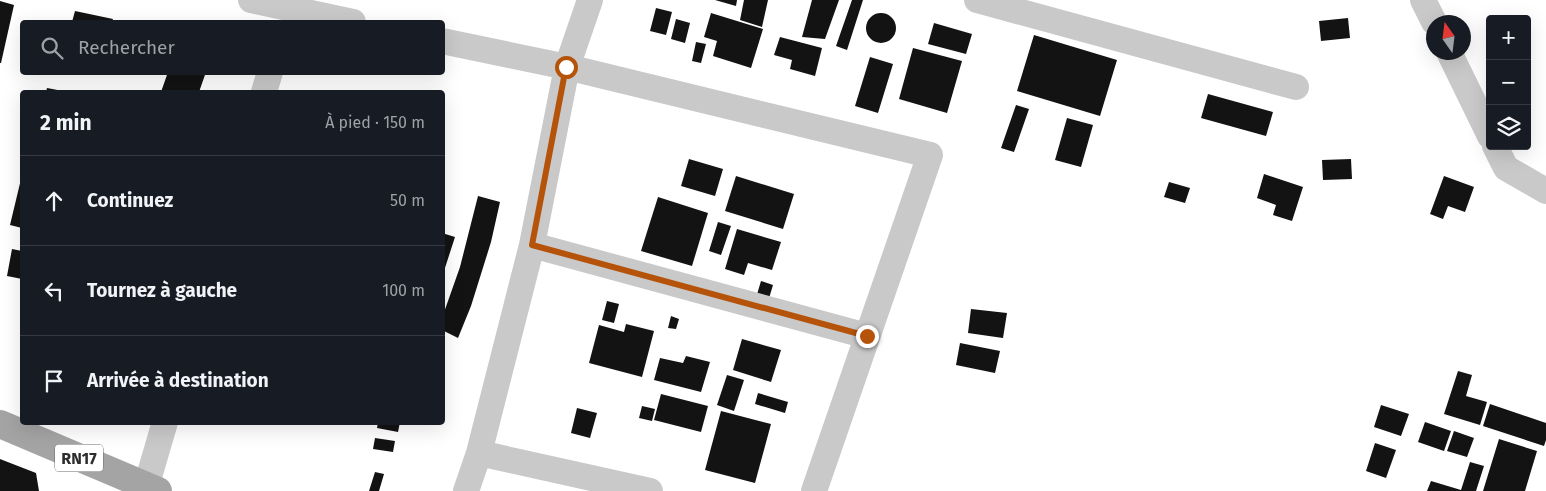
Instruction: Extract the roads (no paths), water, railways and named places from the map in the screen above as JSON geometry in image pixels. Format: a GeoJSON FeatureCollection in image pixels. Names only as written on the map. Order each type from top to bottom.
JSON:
{"type":"FeatureCollection","features":[{"type":"Feature","properties":{"kind":"main road","name":"RN17"},"geometry":{"type":"LineString","coordinates":[[0,424],[152,489]]}},
{"type":"Feature","properties":{"kind":"street"},"geometry":{"type":"LineString","coordinates":[[252,0],[288,10],[342,20]]}},
{"type":"Feature","properties":{"kind":"street"},"geometry":{"type":"LineString","coordinates":[[466,491],[479,452],[532,245],[566,67],[590,0]]}},
{"type":"Feature","properties":{"kind":"street"},"geometry":{"type":"LineString","coordinates":[[976,0],[1296,87]]}},
{"type":"Feature","properties":{"kind":"street"},"geometry":{"type":"LineString","coordinates":[[1423,0],[1430,15]]}},
{"type":"Feature","properties":{"kind":"street"},"geometry":{"type":"LineString","coordinates":[[445,42],[566,67],[930,155],[814,491]]}},
{"type":"Feature","properties":{"kind":"street"},"geometry":{"type":"LineString","coordinates":[[1453,60],[1486,128]]}},
{"type":"Feature","properties":{"kind":"street"},"geometry":{"type":"LineString","coordinates":[[265,90],[269,75]]}},
{"type":"Feature","properties":{"kind":"street"},"geometry":{"type":"LineString","coordinates":[[1497,150],[1506,168],[1546,191]]}},
{"type":"Feature","properties":{"kind":"street"},"geometry":{"type":"LineString","coordinates":[[532,245],[867,336]]}},
{"type":"Feature","properties":{"kind":"street"},"geometry":{"type":"LineString","coordinates":[[152,489],[164,425]]}},
{"type":"Feature","properties":{"kind":"street"},"geometry":{"type":"LineString","coordinates":[[479,452],[650,491]]}}]}
